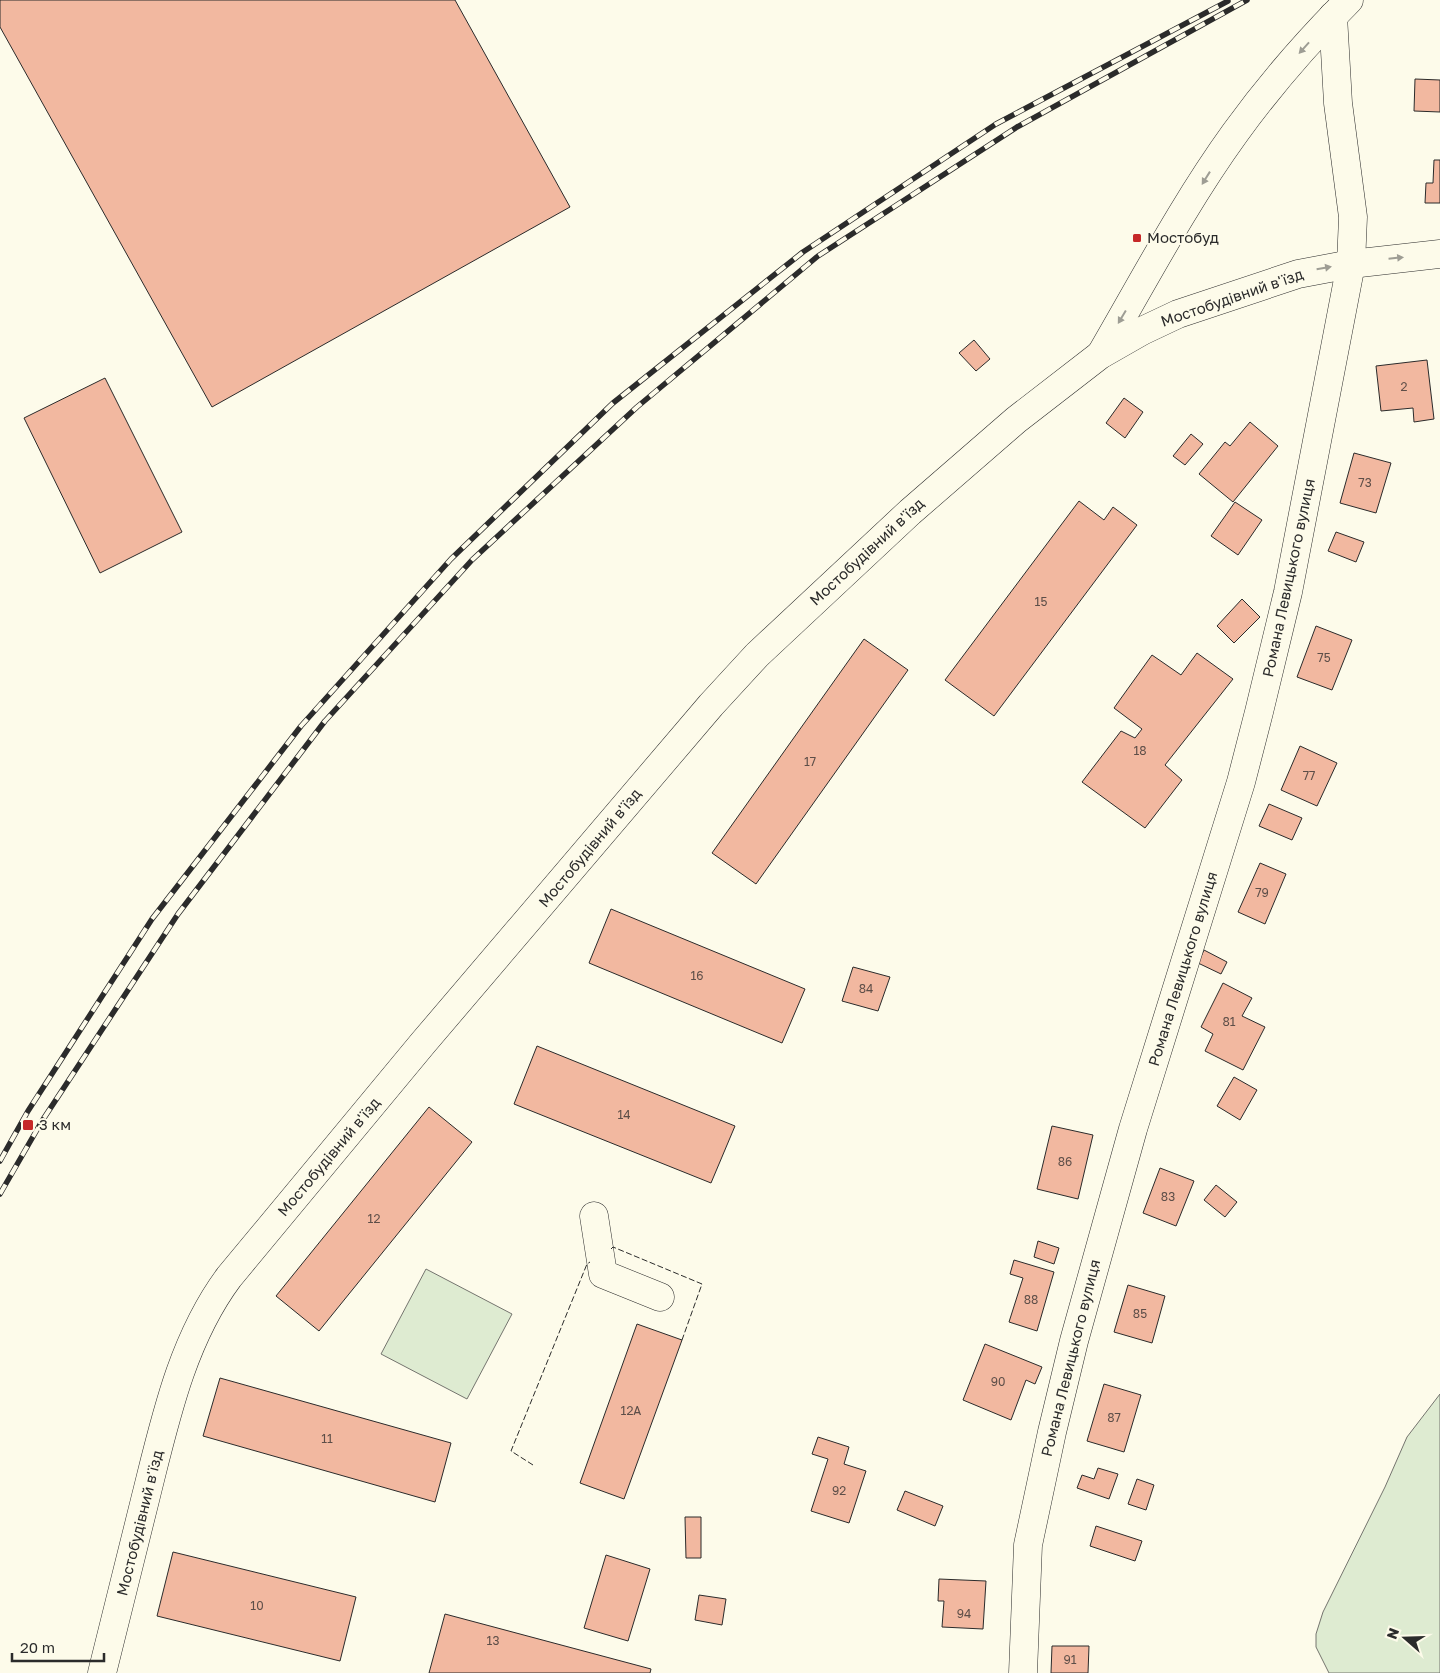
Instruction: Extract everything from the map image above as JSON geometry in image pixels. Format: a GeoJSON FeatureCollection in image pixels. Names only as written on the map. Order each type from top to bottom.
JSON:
{"type":"FeatureCollection","features":[{"type":"Feature","properties":{"kind":"street","name":"Романа Левицького вулиця"},"geometry":{"type":"LineString","coordinates":[[1023,1673],[1028,1545],[1052,1432],[1074,1341],[1133,1130],[1241,782],[1262,704],[1288,592],[1351,264],[1353,217],[1338,103],[1341,8]]}},
{"type":"Feature","properties":{"kind":"street"},"geometry":{"type":"LineString","coordinates":[[1100,355],[1184,212],[1235,133],[1298,55],[1341,8]]}},
{"type":"Feature","properties":{"kind":"street","name":"Мостобудівний в'їзд"},"geometry":{"type":"LineString","coordinates":[[102,1673],[151,1475],[185,1357],[205,1314],[229,1277],[437,1026],[711,705],[757,655],[960,468],[1016,420],[1100,355],[1142,331],[1178,314],[1298,274],[1351,264],[1440,254]]}},
{"type":"Feature","properties":{"kind":"street"},"geometry":{"type":"LineString","coordinates":[[594,1216],[603,1274],[660,1297]]}},
{"type":"Feature","properties":{"kind":"green space"},"geometry":{"type":"Polygon","coordinates":[[[426,1269],[512,1314],[467,1399],[381,1354],[426,1269]]]}},
{"type":"Feature","properties":{"kind":"green space"},"geometry":{"type":"Polygon","coordinates":[[[1440,1394],[1440,1673],[1329,1673],[1316,1647],[1316,1634],[1323,1612],[1385,1487],[1407,1437],[1440,1394]]]}},
{"type":"Feature","properties":{"kind":"building"},"geometry":{"type":"Polygon","coordinates":[[[0,0],[455,0],[570,207],[212,407],[0,27],[0,0]]]}},
{"type":"Feature","properties":{"kind":"building"},"geometry":{"type":"Polygon","coordinates":[[[1415,79],[1440,80],[1440,112],[1414,111],[1415,79]]]}},
{"type":"Feature","properties":{"kind":"building"},"geometry":{"type":"Polygon","coordinates":[[[1434,160],[1440,160],[1440,203],[1425,203],[1426,183],[1433,183],[1434,160]]]}},
{"type":"Feature","properties":{"kind":"building"},"geometry":{"type":"Polygon","coordinates":[[[974,340],[990,359],[976,371],[959,353],[974,340]]]}},
{"type":"Feature","properties":{"kind":"building"},"geometry":{"type":"Polygon","coordinates":[[[1427,360],[1434,419],[1414,422],[1413,408],[1381,411],[1376,366],[1427,360]]]}},
{"type":"Feature","properties":{"kind":"building"},"geometry":{"type":"Polygon","coordinates":[[[105,378],[182,532],[100,573],[24,418],[105,378]]]}},
{"type":"Feature","properties":{"kind":"building"},"geometry":{"type":"Polygon","coordinates":[[[1124,398],[1143,412],[1125,438],[1106,423],[1124,398]]]}},
{"type":"Feature","properties":{"kind":"building"},"geometry":{"type":"Polygon","coordinates":[[[1250,422],[1278,446],[1233,502],[1199,474],[1225,442],[1230,446],[1250,422]]]}},
{"type":"Feature","properties":{"kind":"building"},"geometry":{"type":"Polygon","coordinates":[[[1191,434],[1203,444],[1185,465],[1173,456],[1191,434]]]}},
{"type":"Feature","properties":{"kind":"building"},"geometry":{"type":"Polygon","coordinates":[[[1354,453],[1391,463],[1376,513],[1340,503],[1354,453]]]}},
{"type":"Feature","properties":{"kind":"building"},"geometry":{"type":"Polygon","coordinates":[[[1079,501],[1104,520],[1113,507],[1137,525],[994,716],[945,680],[1079,501]]]}},
{"type":"Feature","properties":{"kind":"building"},"geometry":{"type":"Polygon","coordinates":[[[1235,502],[1262,520],[1238,555],[1211,536],[1235,502]]]}},
{"type":"Feature","properties":{"kind":"building"},"geometry":{"type":"Polygon","coordinates":[[[1336,532],[1364,542],[1356,562],[1328,551],[1336,532]]]}},
{"type":"Feature","properties":{"kind":"building"},"geometry":{"type":"Polygon","coordinates":[[[1242,599],[1260,617],[1234,643],[1217,626],[1242,599]]]}},
{"type":"Feature","properties":{"kind":"building"},"geometry":{"type":"Polygon","coordinates":[[[1316,626],[1352,640],[1332,690],[1297,677],[1316,626]]]}},
{"type":"Feature","properties":{"kind":"building"},"geometry":{"type":"Polygon","coordinates":[[[864,639],[908,670],[756,884],[712,853],[864,639]]]}},
{"type":"Feature","properties":{"kind":"building"},"geometry":{"type":"Polygon","coordinates":[[[1197,653],[1233,679],[1165,765],[1182,780],[1145,828],[1082,782],[1121,731],[1135,738],[1142,729],[1114,708],[1152,655],[1181,675],[1197,653]]]}},
{"type":"Feature","properties":{"kind":"building"},"geometry":{"type":"Polygon","coordinates":[[[1300,746],[1337,763],[1317,806],[1281,790],[1300,746]]]}},
{"type":"Feature","properties":{"kind":"building"},"geometry":{"type":"Polygon","coordinates":[[[1269,804],[1302,818],[1292,840],[1259,826],[1269,804]]]}},
{"type":"Feature","properties":{"kind":"building"},"geometry":{"type":"Polygon","coordinates":[[[1260,863],[1286,874],[1265,924],[1238,912],[1260,863]]]}},
{"type":"Feature","properties":{"kind":"building"},"geometry":{"type":"Polygon","coordinates":[[[611,909],[805,989],[782,1043],[589,963],[611,909]]]}},
{"type":"Feature","properties":{"kind":"building"},"geometry":{"type":"Polygon","coordinates":[[[1204,950],[1227,962],[1221,974],[1198,963],[1204,950]]]}},
{"type":"Feature","properties":{"kind":"building"},"geometry":{"type":"Polygon","coordinates":[[[853,967],[890,977],[878,1011],[842,1001],[853,967]]]}},
{"type":"Feature","properties":{"kind":"building"},"geometry":{"type":"Polygon","coordinates":[[[1223,983],[1252,998],[1242,1016],[1265,1027],[1243,1070],[1205,1051],[1213,1034],[1201,1027],[1223,983]]]}},
{"type":"Feature","properties":{"kind":"building"},"geometry":{"type":"Polygon","coordinates":[[[537,1046],[735,1126],[711,1183],[514,1104],[537,1046]]]}},
{"type":"Feature","properties":{"kind":"building"},"geometry":{"type":"Polygon","coordinates":[[[1234,1077],[1257,1090],[1240,1120],[1217,1106],[1234,1077]]]}},
{"type":"Feature","properties":{"kind":"building"},"geometry":{"type":"Polygon","coordinates":[[[429,1107],[472,1142],[319,1331],[276,1296],[429,1107]]]}},
{"type":"Feature","properties":{"kind":"building"},"geometry":{"type":"Polygon","coordinates":[[[1052,1126],[1093,1135],[1078,1199],[1037,1189],[1052,1126]]]}},
{"type":"Feature","properties":{"kind":"building"},"geometry":{"type":"Polygon","coordinates":[[[1160,1168],[1194,1181],[1176,1226],[1143,1213],[1160,1168]]]}},
{"type":"Feature","properties":{"kind":"building"},"geometry":{"type":"Polygon","coordinates":[[[1216,1185],[1237,1202],[1225,1217],[1204,1200],[1216,1185]]]}},
{"type":"Feature","properties":{"kind":"building"},"geometry":{"type":"Polygon","coordinates":[[[1038,1241],[1059,1248],[1054,1264],[1034,1257],[1038,1241]]]}},
{"type":"Feature","properties":{"kind":"building"},"geometry":{"type":"Polygon","coordinates":[[[1014,1260],[1054,1272],[1037,1331],[1009,1322],[1023,1278],[1010,1274],[1014,1260]]]}},
{"type":"Feature","properties":{"kind":"building"},"geometry":{"type":"Polygon","coordinates":[[[1128,1285],[1165,1296],[1152,1343],[1114,1332],[1128,1285]]]}},
{"type":"Feature","properties":{"kind":"building"},"geometry":{"type":"Polygon","coordinates":[[[637,1324],[682,1340],[624,1499],[580,1483],[637,1324]]]}},
{"type":"Feature","properties":{"kind":"building"},"geometry":{"type":"Polygon","coordinates":[[[985,1344],[1042,1367],[1035,1384],[1026,1380],[1011,1420],[963,1400],[985,1344]]]}},
{"type":"Feature","properties":{"kind":"building"},"geometry":{"type":"Polygon","coordinates":[[[220,1378],[451,1443],[435,1502],[203,1436],[220,1378]]]}},
{"type":"Feature","properties":{"kind":"building"},"geometry":{"type":"Polygon","coordinates":[[[1104,1384],[1141,1395],[1124,1452],[1087,1441],[1104,1384]]]}},
{"type":"Feature","properties":{"kind":"building"},"geometry":{"type":"Polygon","coordinates":[[[818,1437],[849,1447],[844,1464],[866,1471],[849,1523],[811,1511],[828,1459],[812,1454],[818,1437]]]}},
{"type":"Feature","properties":{"kind":"building"},"geometry":{"type":"Polygon","coordinates":[[[1098,1468],[1118,1474],[1109,1499],[1077,1488],[1082,1475],[1094,1479],[1098,1468]]]}},
{"type":"Feature","properties":{"kind":"building"},"geometry":{"type":"Polygon","coordinates":[[[1137,1479],[1154,1485],[1146,1510],[1128,1504],[1137,1479]]]}},
{"type":"Feature","properties":{"kind":"building"},"geometry":{"type":"Polygon","coordinates":[[[905,1491],[943,1506],[935,1526],[897,1510],[905,1491]]]}},
{"type":"Feature","properties":{"kind":"building"},"geometry":{"type":"Polygon","coordinates":[[[685,1517],[701,1517],[701,1558],[686,1558],[685,1517]]]}},
{"type":"Feature","properties":{"kind":"building"},"geometry":{"type":"Polygon","coordinates":[[[1096,1526],[1142,1541],[1135,1561],[1090,1546],[1096,1526]]]}},
{"type":"Feature","properties":{"kind":"building"},"geometry":{"type":"Polygon","coordinates":[[[173,1552],[356,1597],[340,1661],[157,1616],[173,1552]]]}},
{"type":"Feature","properties":{"kind":"building"},"geometry":{"type":"Polygon","coordinates":[[[606,1555],[650,1569],[628,1641],[584,1628],[606,1555]]]}},
{"type":"Feature","properties":{"kind":"building"},"geometry":{"type":"Polygon","coordinates":[[[939,1579],[986,1581],[983,1629],[942,1627],[944,1601],[938,1601],[939,1579]]]}},
{"type":"Feature","properties":{"kind":"building"},"geometry":{"type":"Polygon","coordinates":[[[699,1595],[726,1599],[722,1625],[695,1620],[699,1595]]]}},
{"type":"Feature","properties":{"kind":"building"},"geometry":{"type":"Polygon","coordinates":[[[445,1614],[651,1669],[650,1673],[429,1673],[445,1614]]]}},
{"type":"Feature","properties":{"kind":"building"},"geometry":{"type":"Polygon","coordinates":[[[1052,1646],[1089,1646],[1088,1673],[1051,1673],[1052,1646]]]}},
{"type":"Feature","properties":{"kind":"railway"},"geometry":{"type":"LineString","coordinates":[[0,1194],[42,1121],[178,914],[325,721],[472,560],[637,407],[818,256],[1017,127],[1247,0]]}},
{"type":"Feature","properties":{"kind":"railway"},"geometry":{"type":"LineString","coordinates":[[0,1161],[28,1111],[152,919],[301,726],[451,559],[613,403],[803,252],[996,124],[1228,1]]}},
{"type":"Feature","properties":{"kind":"fence"},"geometry":{"type":"LineString","coordinates":[[611,1249],[613,1247],[702,1284],[682,1340]]}},
{"type":"Feature","properties":{"kind":"fence"},"geometry":{"type":"LineString","coordinates":[[533,1465],[511,1451],[587,1264],[590,1262]]}},
{"type":"Feature","properties":{"kind":"place","name":"Мостобуд"},"geometry":{"type":"Point","coordinates":[1137,238]}},
{"type":"Feature","properties":{"kind":"place","name":"3 км"},"geometry":{"type":"Point","coordinates":[28,1125]}}]}
